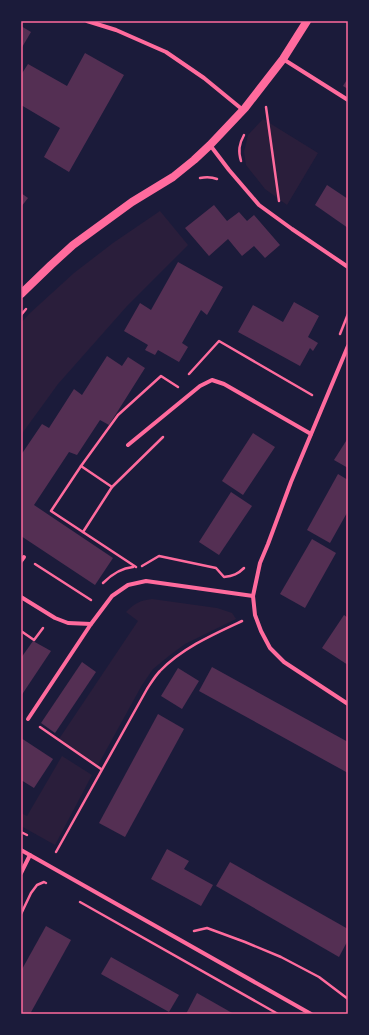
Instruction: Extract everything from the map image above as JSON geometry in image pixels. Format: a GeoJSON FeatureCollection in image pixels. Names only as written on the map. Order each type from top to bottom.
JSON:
{"type":"FeatureCollection","features":[{"type":"Feature","properties":{"kind":"main road"},"geometry":{"type":"LineString","coordinates":[[21,294],[51,264],[73,245],[132,202],[173,177],[210,145],[243,110],[283,59],[307,21]]}},
{"type":"Feature","properties":{"kind":"street"},"geometry":{"type":"LineString","coordinates":[[87,21],[116,30],[166,52],[204,78],[243,110]]}},
{"type":"Feature","properties":{"kind":"street"},"geometry":{"type":"LineString","coordinates":[[283,59],[348,100]]}},
{"type":"Feature","properties":{"kind":"street"},"geometry":{"type":"LineString","coordinates":[[210,145],[259,205],[348,267]]}},
{"type":"Feature","properties":{"kind":"street"},"geometry":{"type":"LineString","coordinates":[[348,346],[291,482],[260,563],[253,596],[255,615],[270,648],[284,662],[348,704]]}},
{"type":"Feature","properties":{"kind":"street"},"geometry":{"type":"LineString","coordinates":[[128,445],[200,386],[212,380],[224,384],[311,434]]}},
{"type":"Feature","properties":{"kind":"street"},"geometry":{"type":"LineString","coordinates":[[28,719],[91,624],[112,596],[128,585],[146,582],[253,596]]}},
{"type":"Feature","properties":{"kind":"street"},"geometry":{"type":"LineString","coordinates":[[21,596],[55,618],[80,624],[91,624]]}},
{"type":"Feature","properties":{"kind":"street"},"geometry":{"type":"LineString","coordinates":[[21,850],[311,1014]]}},
{"type":"Feature","properties":{"kind":"street"},"geometry":{"type":"LineString","coordinates":[[21,874],[30,855]]}},
{"type":"Feature","properties":{"kind":"path"},"geometry":{"type":"LineString","coordinates":[[261,112],[266,106],[280,204],[274,200]]}},
{"type":"Feature","properties":{"kind":"path"},"geometry":{"type":"LineString","coordinates":[[243,168],[239,153],[240,142],[247,128]]}},
{"type":"Feature","properties":{"kind":"path"},"geometry":{"type":"LineString","coordinates":[[196,180],[202,177],[214,178],[220,181]]}},
{"type":"Feature","properties":{"kind":"path"},"geometry":{"type":"LineString","coordinates":[[21,315],[31,305]]}},
{"type":"Feature","properties":{"kind":"path"},"geometry":{"type":"LineString","coordinates":[[188,375],[220,342],[315,397]]}},
{"type":"Feature","properties":{"kind":"path"},"geometry":{"type":"LineString","coordinates":[[136,567],[51,511],[118,415],[160,376],[178,387]]}},
{"type":"Feature","properties":{"kind":"path"},"geometry":{"type":"LineString","coordinates":[[82,532],[112,487],[163,437]]}},
{"type":"Feature","properties":{"kind":"path"},"geometry":{"type":"LineString","coordinates":[[81,466],[112,487]]}},
{"type":"Feature","properties":{"kind":"path"},"geometry":{"type":"LineString","coordinates":[[101,585],[111,576],[125,568],[141,567],[159,556],[216,568],[224,577],[239,573],[245,567]]}},
{"type":"Feature","properties":{"kind":"path"},"geometry":{"type":"LineString","coordinates":[[22,559],[92,600],[95,595]]}},
{"type":"Feature","properties":{"kind":"path"},"geometry":{"type":"LineString","coordinates":[[62,855],[56,852],[147,689],[160,672],[176,657],[194,645],[245,620],[246,623]]}},
{"type":"Feature","properties":{"kind":"path"},"geometry":{"type":"LineString","coordinates":[[28,719],[101,770]]}},
{"type":"Feature","properties":{"kind":"path"},"geometry":{"type":"LineString","coordinates":[[21,914],[31,893],[37,885],[44,882],[49,884]]}},
{"type":"Feature","properties":{"kind":"path"},"geometry":{"type":"LineString","coordinates":[[80,902],[278,1014]]}},
{"type":"Feature","properties":{"kind":"path"},"geometry":{"type":"LineString","coordinates":[[188,927],[195,931],[207,928],[281,957],[319,977],[348,999]]}},
{"type":"Feature","properties":{"kind":"shaded area"},"geometry":{"type":"Polygon","coordinates":[[[263,119],[318,153],[287,205],[265,189],[246,165],[244,152],[248,135],[263,119]]]}},
{"type":"Feature","properties":{"kind":"shaded area"},"geometry":{"type":"Polygon","coordinates":[[[160,211],[188,245],[127,306],[58,384],[21,435],[21,323],[74,273],[113,243],[160,211]]]}},
{"type":"Feature","properties":{"kind":"shaded area"},"geometry":{"type":"Polygon","coordinates":[[[152,599],[217,608],[232,613],[236,619],[185,644],[153,669],[142,685],[98,765],[59,739],[138,621],[126,612],[138,603],[152,599]]]}},
{"type":"Feature","properties":{"kind":"shaded area"},"geometry":{"type":"Polygon","coordinates":[[[62,756],[92,775],[55,845],[21,826],[21,813],[27,816],[62,756]]]}},
{"type":"Feature","properties":{"kind":"building"},"geometry":{"type":"Polygon","coordinates":[[[21,26],[31,32],[21,49],[21,26]]]}},
{"type":"Feature","properties":{"kind":"building"},"geometry":{"type":"Polygon","coordinates":[[[85,53],[124,75],[69,172],[44,157],[60,128],[21,105],[21,75],[28,64],[67,86],[85,53]]]}},
{"type":"Feature","properties":{"kind":"building"},"geometry":{"type":"Polygon","coordinates":[[[348,78],[348,89],[343,86],[348,78]]]}},
{"type":"Feature","properties":{"kind":"building"},"geometry":{"type":"Polygon","coordinates":[[[327,185],[348,199],[348,228],[315,205],[327,185]]]}},
{"type":"Feature","properties":{"kind":"building"},"geometry":{"type":"Polygon","coordinates":[[[21,193],[28,198],[21,207],[21,193]]]}},
{"type":"Feature","properties":{"kind":"building"},"geometry":{"type":"Polygon","coordinates":[[[214,205],[227,221],[239,212],[247,221],[254,215],[280,245],[265,258],[254,246],[242,256],[228,239],[209,256],[185,228],[214,205]]]}},
{"type":"Feature","properties":{"kind":"building"},"geometry":{"type":"Polygon","coordinates":[[[178,262],[223,287],[207,315],[201,310],[182,343],[188,347],[179,362],[158,350],[155,355],[145,350],[148,345],[124,331],[140,303],[151,310],[178,262]]]}},
{"type":"Feature","properties":{"kind":"building"},"geometry":{"type":"Polygon","coordinates":[[[294,302],[319,316],[308,337],[318,343],[313,351],[310,348],[300,366],[238,332],[253,305],[283,322],[294,302]]]}},
{"type":"Feature","properties":{"kind":"building"},"geometry":{"type":"Polygon","coordinates":[[[107,356],[122,366],[128,357],[145,368],[109,425],[100,420],[77,455],[69,452],[34,505],[113,558],[95,585],[21,536],[21,455],[42,424],[49,428],[74,389],[82,395],[107,356]]]}},
{"type":"Feature","properties":{"kind":"building"},"geometry":{"type":"Polygon","coordinates":[[[253,433],[275,447],[243,495],[222,481],[253,433]]]}},
{"type":"Feature","properties":{"kind":"building"},"geometry":{"type":"Polygon","coordinates":[[[348,438],[348,468],[334,460],[348,438]]]}},
{"type":"Feature","properties":{"kind":"building"},"geometry":{"type":"Polygon","coordinates":[[[338,474],[348,480],[348,511],[330,543],[307,530],[338,474]]]}},
{"type":"Feature","properties":{"kind":"building"},"geometry":{"type":"Polygon","coordinates":[[[231,492],[252,506],[219,555],[199,542],[231,492]]]}},
{"type":"Feature","properties":{"kind":"building"},"geometry":{"type":"Polygon","coordinates":[[[312,539],[336,553],[305,608],[280,594],[312,539]]]}},
{"type":"Feature","properties":{"kind":"building"},"geometry":{"type":"Polygon","coordinates":[[[344,615],[348,618],[348,665],[322,648],[344,615]]]}},
{"type":"Feature","properties":{"kind":"building"},"geometry":{"type":"Polygon","coordinates":[[[33,641],[51,651],[21,696],[21,658],[33,641]]]}},
{"type":"Feature","properties":{"kind":"building"},"geometry":{"type":"Polygon","coordinates":[[[82,662],[96,672],[55,733],[41,723],[82,662]]]}},
{"type":"Feature","properties":{"kind":"building"},"geometry":{"type":"Polygon","coordinates":[[[212,667],[348,742],[348,773],[199,691],[212,667]]]}},
{"type":"Feature","properties":{"kind":"building"},"geometry":{"type":"Polygon","coordinates":[[[178,668],[199,681],[182,709],[161,696],[178,668]]]}},
{"type":"Feature","properties":{"kind":"building"},"geometry":{"type":"Polygon","coordinates":[[[158,714],[184,729],[125,837],[99,823],[158,714]]]}},
{"type":"Feature","properties":{"kind":"building"},"geometry":{"type":"Polygon","coordinates":[[[21,738],[53,759],[34,788],[21,780],[21,738]]]}},
{"type":"Feature","properties":{"kind":"building"},"geometry":{"type":"Polygon","coordinates":[[[167,849],[189,861],[184,869],[213,885],[201,906],[151,879],[167,849]]]}},
{"type":"Feature","properties":{"kind":"building"},"geometry":{"type":"Polygon","coordinates":[[[230,862],[348,929],[348,940],[339,957],[216,886],[230,862]]]}},
{"type":"Feature","properties":{"kind":"building"},"geometry":{"type":"Polygon","coordinates":[[[46,926],[71,940],[30,1014],[21,1014],[21,971],[46,926]]]}},
{"type":"Feature","properties":{"kind":"building"},"geometry":{"type":"Polygon","coordinates":[[[111,957],[179,995],[169,1012],[101,974],[111,957]]]}},
{"type":"Feature","properties":{"kind":"building"},"geometry":{"type":"Polygon","coordinates":[[[197,993],[234,1014],[186,1014],[197,993]]]}}]}
